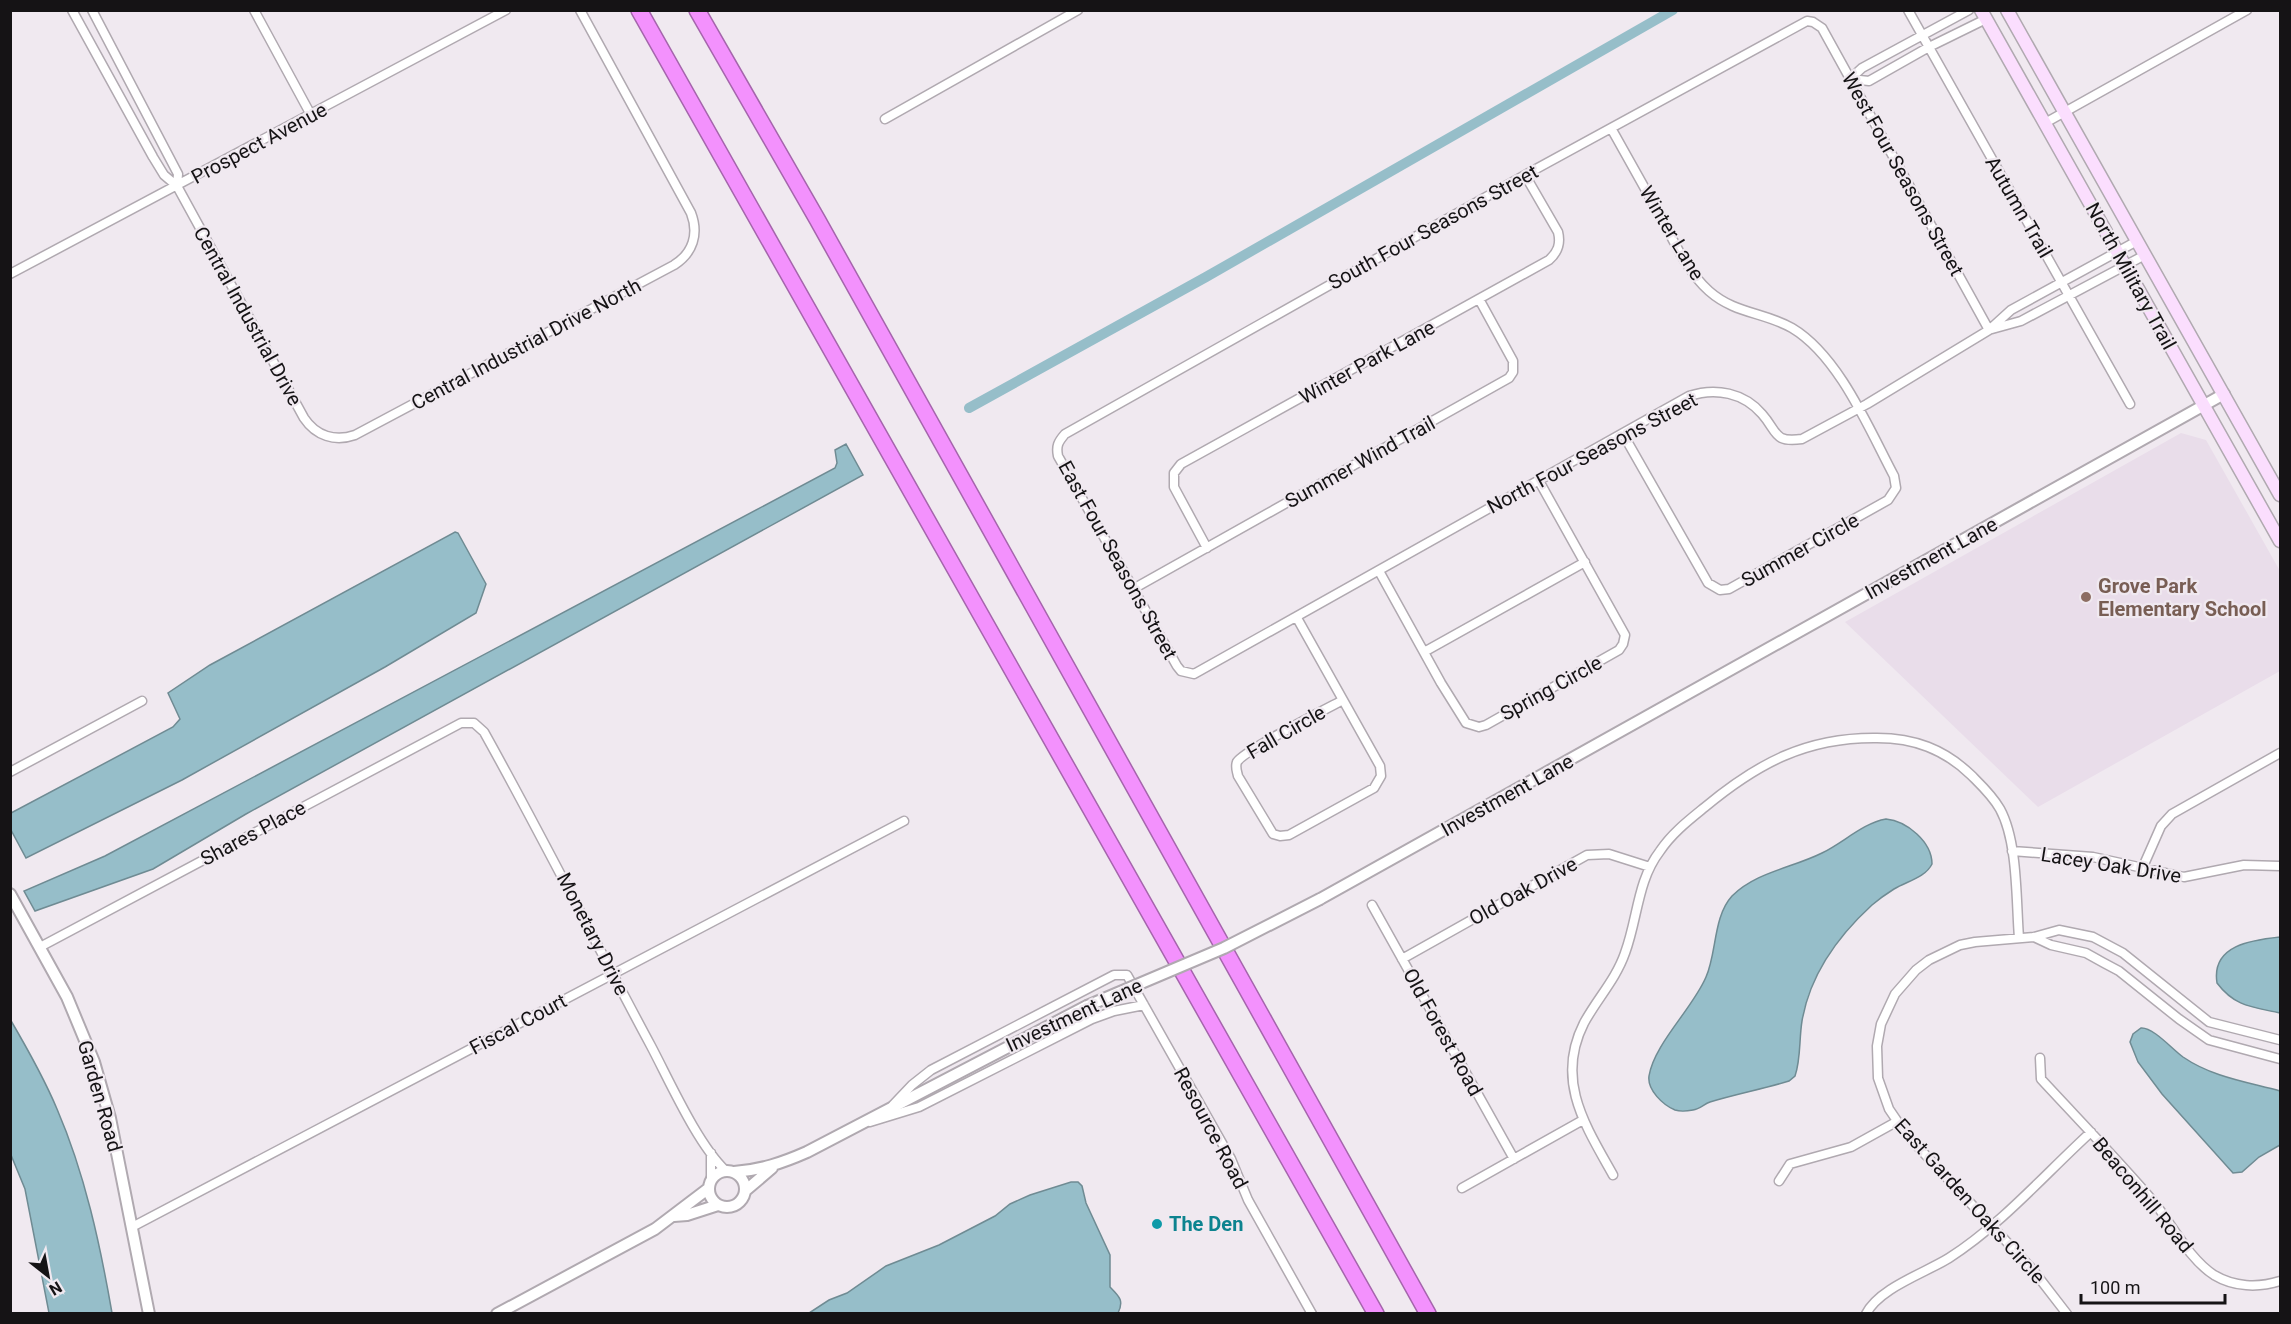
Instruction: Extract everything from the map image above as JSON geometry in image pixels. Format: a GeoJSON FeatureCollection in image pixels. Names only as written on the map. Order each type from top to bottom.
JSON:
{"type":"FeatureCollection","features":[{"type":"Feature","properties":{"kind":"highway"},"geometry":{"type":"LineString","coordinates":[[639,10],[1376,1314]]}},
{"type":"Feature","properties":{"kind":"highway"},"geometry":{"type":"LineString","coordinates":[[698,10],[1428,1314]]}},
{"type":"Feature","properties":{"kind":"main road","name":"North Military Trail"},"geometry":{"type":"LineString","coordinates":[[2007,10],[2280,495]]}},
{"type":"Feature","properties":{"kind":"main road","name":"North Military Trail"},"geometry":{"type":"LineString","coordinates":[[1983,15],[2280,541]]}},
{"type":"Feature","properties":{"kind":"street","name":"Central Industrial Drive"},"geometry":{"type":"LineString","coordinates":[[72,10],[153,157],[164,175],[177,186],[304,418],[313,429],[327,437]]}},
{"type":"Feature","properties":{"kind":"street","name":"Central Industrial Drive"},"geometry":{"type":"LineString","coordinates":[[92,10],[178,174],[177,186]]}},
{"type":"Feature","properties":{"kind":"street"},"geometry":{"type":"LineString","coordinates":[[254,10],[311,115]]}},
{"type":"Feature","properties":{"kind":"street","name":"Prospect Avenue"},"geometry":{"type":"LineString","coordinates":[[10,274],[506,10]]}},
{"type":"Feature","properties":{"kind":"street","name":"Central Industrial Drive North"},"geometry":{"type":"LineString","coordinates":[[327,437],[341,438],[355,435],[674,265],[685,256],[693,244],[694,220],[580,10]]}},
{"type":"Feature","properties":{"kind":"street"},"geometry":{"type":"LineString","coordinates":[[885,119],[1078,10]]}},
{"type":"Feature","properties":{"kind":"street","name":"Autumn Trail"},"geometry":{"type":"LineString","coordinates":[[1908,10],[2130,404]]}},
{"type":"Feature","properties":{"kind":"street"},"geometry":{"type":"LineString","coordinates":[[1850,80],[1862,68],[1969,10]]}},
{"type":"Feature","properties":{"kind":"street"},"geometry":{"type":"LineString","coordinates":[[2045,123],[2244,11]]}},
{"type":"Feature","properties":{"kind":"street"},"geometry":{"type":"LineString","coordinates":[[1850,80],[1869,81],[1983,15]]}},
{"type":"Feature","properties":{"kind":"street","name":"South Four Seasons Street"},"geometry":{"type":"LineString","coordinates":[[1058,442],[1065,434],[1744,53],[1807,21],[1813,22]]}},
{"type":"Feature","properties":{"kind":"street","name":"West Four Seasons Street"},"geometry":{"type":"LineString","coordinates":[[1813,22],[1822,28],[1989,330]]}},
{"type":"Feature","properties":{"kind":"street","name":"Winter Lane"},"geometry":{"type":"LineString","coordinates":[[1611,128],[1681,255],[1704,286],[1741,311],[1778,322],[1803,335],[1825,356],[1858,408]]}},
{"type":"Feature","properties":{"kind":"street","name":"Winter Park Lane"},"geometry":{"type":"LineString","coordinates":[[1207,548],[1174,487],[1174,472],[1181,464],[1550,260],[1558,249],[1558,232],[1525,175]]}},
{"type":"Feature","properties":{"kind":"street"},"geometry":{"type":"LineString","coordinates":[[1989,330],[2011,309],[2063,283],[2137,241]]}},
{"type":"Feature","properties":{"kind":"street"},"geometry":{"type":"LineString","coordinates":[[1989,330],[2021,321],[2145,255]]}},
{"type":"Feature","properties":{"kind":"street","name":"Summer Wind Trail"},"geometry":{"type":"LineString","coordinates":[[1133,589],[1509,378],[1513,372],[1513,361],[1479,299]]}},
{"type":"Feature","properties":{"kind":"street","name":"North Four Seasons Street"},"geometry":{"type":"LineString","coordinates":[[1188,674],[1194,674],[1297,618],[1689,396],[1712,391],[1735,394],[1762,413],[1772,431],[1778,436],[1791,441],[1802,440],[1989,330]]}},
{"type":"Feature","properties":{"kind":"street","name":"Investment Lane"},"geometry":{"type":"LineString","coordinates":[[730,1172],[754,1171],[775,1166],[1087,1006],[1224,948],[1320,899],[2224,394]]}},
{"type":"Feature","properties":{"kind":"street","name":"Summer Circle"},"geometry":{"type":"LineString","coordinates":[[1623,434],[1708,584],[1720,590],[1729,589],[1788,557],[1893,495],[1896,488],[1894,476],[1858,408]]}},
{"type":"Feature","properties":{"kind":"street","name":"East Four Seasons Street"},"geometry":{"type":"LineString","coordinates":[[1058,442],[1058,456],[1177,666],[1188,674]]}},
{"type":"Feature","properties":{"kind":"street","name":"Spring Circle"},"geometry":{"type":"LineString","coordinates":[[1379,571],[1466,723],[1472,726],[1486,725],[1548,691],[1619,650],[1625,635],[1539,481]]}},
{"type":"Feature","properties":{"kind":"street"},"geometry":{"type":"LineString","coordinates":[[1424,652],[1585,562]]}},
{"type":"Feature","properties":{"kind":"street","name":"Fall Circle"},"geometry":{"type":"LineString","coordinates":[[1297,618],[1343,700],[1380,766],[1381,776],[1374,788],[1289,835],[1274,834],[1238,776],[1236,767],[1238,760],[1343,700]]}},
{"type":"Feature","properties":{"kind":"street"},"geometry":{"type":"LineString","coordinates":[[10,772],[142,701]]}},
{"type":"Feature","properties":{"kind":"street","name":"Shares Place"},"geometry":{"type":"LineString","coordinates":[[39,947],[461,723],[468,722]]}},
{"type":"Feature","properties":{"kind":"street","name":"Monetary Drive"},"geometry":{"type":"LineString","coordinates":[[468,722],[480,727],[484,732],[546,843],[613,974],[711,1153],[730,1172]]}},
{"type":"Feature","properties":{"kind":"street"},"geometry":{"type":"LineString","coordinates":[[1613,1175],[1583,1120],[1573,1086],[1573,1062],[1578,1039],[1584,1024],[1620,966],[1640,891],[1659,852],[1683,826],[1742,778],[1774,759],[1817,743],[1856,738],[1897,738],[1928,746],[1956,762],[1986,790],[1999,808],[2008,829],[2019,938]]}},
{"type":"Feature","properties":{"kind":"street"},"geometry":{"type":"LineString","coordinates":[[2142,869],[2161,826],[2172,814],[2280,753]]}},
{"type":"Feature","properties":{"kind":"street","name":"Fiscal Court"},"geometry":{"type":"LineString","coordinates":[[132,1227],[904,821]]}},
{"type":"Feature","properties":{"kind":"street","name":"Lacey Oak Drive"},"geometry":{"type":"LineString","coordinates":[[2012,851],[2068,854],[2184,878],[2237,866],[2280,866]]}},
{"type":"Feature","properties":{"kind":"street","name":"Old Oak Drive"},"geometry":{"type":"LineString","coordinates":[[1402,958],[1587,855],[1609,854],[1650,867]]}},
{"type":"Feature","properties":{"kind":"street","name":"Garden Road"},"geometry":{"type":"LineString","coordinates":[[10,894],[67,997],[94,1062],[110,1118],[149,1314]]}},
{"type":"Feature","properties":{"kind":"street","name":"Old Forest Road"},"geometry":{"type":"LineString","coordinates":[[1371,905],[1514,1159]]}},
{"type":"Feature","properties":{"kind":"street","name":"East Garden Oaks Circle"},"geometry":{"type":"LineString","coordinates":[[2067,1314],[2033,1270],[1896,1122],[1882,1094],[1877,1062],[1879,1032],[1895,994],[1916,970],[1944,951],[1975,942],[2034,937],[2059,930],[2093,937],[2123,953],[2209,1022],[2280,1040]]}},
{"type":"Feature","properties":{"kind":"street","name":"East Garden Oaks Circle"},"geometry":{"type":"LineString","coordinates":[[2034,937],[2051,945],[2086,953],[2112,967],[2209,1040],[2280,1059]]}},
{"type":"Feature","properties":{"kind":"street","name":"Resource Road"},"geometry":{"type":"LineString","coordinates":[[888,1110],[912,1085],[931,1070],[1114,975],[1127,975],[1232,1159],[1248,1200],[1311,1314]]}},
{"type":"Feature","properties":{"kind":"street"},"geometry":{"type":"LineString","coordinates":[[858,1125],[919,1107],[1092,1019],[1114,1011],[1144,1005]]}},
{"type":"Feature","properties":{"kind":"street","name":"Beaconhill Road"},"geometry":{"type":"LineString","coordinates":[[2040,1058],[2041,1079],[2136,1181],[2197,1260],[2223,1280],[2247,1286],[2280,1281]]}},
{"type":"Feature","properties":{"kind":"street"},"geometry":{"type":"LineString","coordinates":[[1462,1188],[1583,1120]]}},
{"type":"Feature","properties":{"kind":"street"},"geometry":{"type":"LineString","coordinates":[[1779,1181],[1790,1164],[1851,1147],[1896,1122]]}},
{"type":"Feature","properties":{"kind":"street"},"geometry":{"type":"LineString","coordinates":[[1866,1314],[1878,1299],[1948,1259],[1991,1226],[2091,1132]]}},
{"type":"Feature","properties":{"kind":"street","name":"Monetary Drive"},"geometry":{"type":"LineString","coordinates":[[710,1184],[711,1153]]}},
{"type":"Feature","properties":{"kind":"street","name":"Investment Lane"},"geometry":{"type":"LineString","coordinates":[[745,1191],[775,1166]]}},
{"type":"Feature","properties":{"kind":"street"},"geometry":{"type":"LineString","coordinates":[[497,1314],[655,1229],[674,1216],[720,1173],[730,1172],[743,1180],[745,1191],[741,1201],[727,1208],[718,1205],[711,1198],[710,1184]]}},
{"type":"Feature","properties":{"kind":"street"},"geometry":{"type":"LineString","coordinates":[[674,1216],[687,1215],[718,1205]]}},
{"type":"Feature","properties":{"kind":"shaded area","name":"Grove Park Elementary School"},"geometry":{"type":"Polygon","coordinates":[[[2181,433],[2206,440],[2280,571],[2280,671],[2038,807],[1845,622],[2181,433]]]}},
{"type":"Feature","properties":{"kind":"water"},"geometry":{"type":"Polygon","coordinates":[[[846,444],[863,475],[246,814],[153,869],[35,911],[24,891],[105,856],[835,468],[837,463],[835,450],[846,444]]]}},
{"type":"Feature","properties":{"kind":"water"},"geometry":{"type":"Polygon","coordinates":[[[455,532],[458,533],[486,584],[476,613],[385,667],[182,780],[26,858],[11,830],[11,813],[173,727],[180,719],[168,693],[210,665],[455,532]]]}},
{"type":"Feature","properties":{"kind":"water"},"geometry":{"type":"Polygon","coordinates":[[[1886,819],[1902,824],[1917,834],[1928,848],[1932,864],[1925,873],[1894,889],[1872,905],[1847,930],[1827,957],[1818,972],[1806,1004],[1795,1076],[1789,1081],[1710,1102],[1695,1109],[1677,1111],[1666,1105],[1651,1087],[1649,1076],[1652,1064],[1706,977],[1721,914],[1732,896],[1752,881],[1822,853],[1861,829],[1886,819]]]}},
{"type":"Feature","properties":{"kind":"water"},"geometry":{"type":"Polygon","coordinates":[[[2280,937],[2280,1013],[2245,1005],[2231,997],[2217,983],[2220,960],[2227,953],[2246,943],[2280,937]]]}},
{"type":"Feature","properties":{"kind":"water"},"geometry":{"type":"Polygon","coordinates":[[[10,1019],[47,1086],[76,1159],[97,1235],[112,1313],[49,1313],[25,1189],[11,1155],[10,1019]]]}},
{"type":"Feature","properties":{"kind":"water"},"geometry":{"type":"Polygon","coordinates":[[[2141,1028],[2151,1031],[2194,1064],[2230,1078],[2280,1091],[2280,1145],[2259,1157],[2242,1172],[2233,1173],[2162,1094],[2138,1062],[2130,1042],[2133,1034],[2141,1028]]]}},
{"type":"Feature","properties":{"kind":"water"},"geometry":{"type":"Polygon","coordinates":[[[1071,1182],[1078,1182],[1082,1186],[1086,1203],[1110,1255],[1110,1287],[1120,1299],[1121,1305],[1118,1313],[809,1313],[829,1300],[847,1293],[886,1266],[939,1245],[995,1216],[1010,1204],[1071,1182]]]}},
{"type":"Feature","properties":{"kind":"waterway"},"geometry":{"type":"LineString","coordinates":[[969,408],[1206,277],[1673,10]]}},
{"type":"Feature","properties":{"kind":"place","name":"Grove Park Elementary School"},"geometry":{"type":"Point","coordinates":[2086,597]}},
{"type":"Feature","properties":{"kind":"place","name":"The Den"},"geometry":{"type":"Point","coordinates":[1157,1224]}}]}
